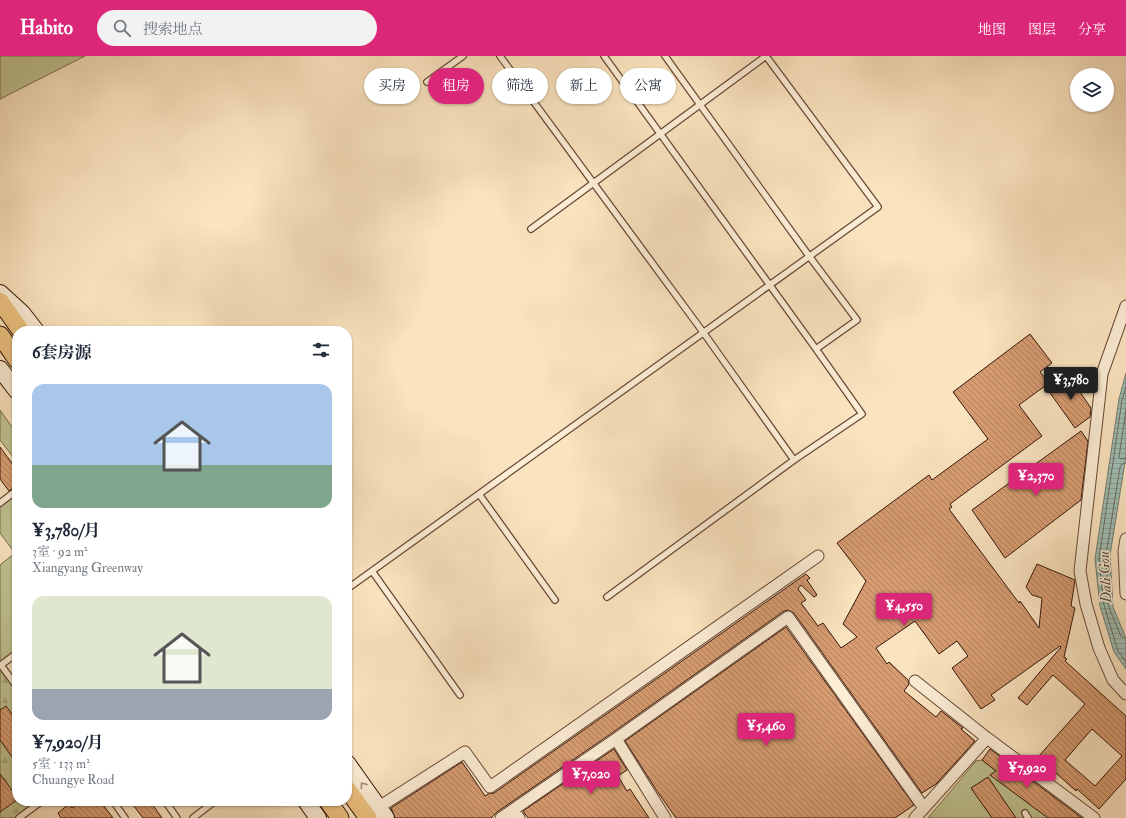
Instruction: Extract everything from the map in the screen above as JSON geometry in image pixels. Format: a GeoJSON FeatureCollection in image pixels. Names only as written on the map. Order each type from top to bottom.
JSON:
{"type":"FeatureCollection","features":[{"type":"Feature","properties":{"kind":"main road"},"geometry":{"type":"LineString","coordinates":[[0,301],[18,326]]}},
{"type":"Feature","properties":{"kind":"main road"},"geometry":{"type":"LineString","coordinates":[[0,335],[12,353]]}},
{"type":"Feature","properties":{"kind":"main road"},"geometry":{"type":"LineString","coordinates":[[352,794],[375,815]]}},
{"type":"Feature","properties":{"kind":"main road"},"geometry":{"type":"LineString","coordinates":[[332,806],[340,818]]}},
{"type":"Feature","properties":{"kind":"street"},"geometry":{"type":"LineString","coordinates":[[0,293],[22,312],[32,326]]}},
{"type":"Feature","properties":{"kind":"street"},"geometry":{"type":"LineString","coordinates":[[1126,306],[1102,374],[1080,571],[1086,604],[1099,648],[1114,680],[1126,694]]}},
{"type":"Feature","properties":{"kind":"street"},"geometry":{"type":"LineString","coordinates":[[0,369],[12,385]]}},
{"type":"Feature","properties":{"kind":"street"},"geometry":{"type":"LineString","coordinates":[[1126,539],[1124,551],[1126,594]]}},
{"type":"Feature","properties":{"kind":"street"},"geometry":{"type":"LineString","coordinates":[[352,772],[375,815],[464,752],[490,787],[818,556]]}},
{"type":"Feature","properties":{"kind":"street"},"geometry":{"type":"LineString","coordinates":[[501,818],[516,814],[616,739],[788,617],[924,808]]}},
{"type":"Feature","properties":{"kind":"street"},"geometry":{"type":"LineString","coordinates":[[915,681],[987,738],[1094,818]]}},
{"type":"Feature","properties":{"kind":"street"},"geometry":{"type":"LineString","coordinates":[[915,818],[987,738]]}},
{"type":"Feature","properties":{"kind":"street"},"geometry":{"type":"LineString","coordinates":[[616,739],[665,818]]}},
{"type":"Feature","properties":{"kind":"street"},"geometry":{"type":"LineString","coordinates":[[310,806],[318,818]]}},
{"type":"Feature","properties":{"kind":"lane"},"geometry":{"type":"LineString","coordinates":[[427,82],[463,56]]}},
{"type":"Feature","properties":{"kind":"lane"},"geometry":{"type":"LineString","coordinates":[[500,56],[703,332],[794,460]]}},
{"type":"Feature","properties":{"kind":"lane"},"geometry":{"type":"LineString","coordinates":[[604,56],[862,414],[794,460],[607,597]]}},
{"type":"Feature","properties":{"kind":"lane"},"geometry":{"type":"LineString","coordinates":[[665,56],[857,320],[816,349]]}},
{"type":"Feature","properties":{"kind":"lane"},"geometry":{"type":"LineString","coordinates":[[352,585],[878,207],[766,56],[531,229]]}},
{"type":"Feature","properties":{"kind":"lane"},"geometry":{"type":"LineString","coordinates":[[0,503],[12,494]]}},
{"type":"Feature","properties":{"kind":"lane"},"geometry":{"type":"LineString","coordinates":[[479,494],[555,600]]}},
{"type":"Feature","properties":{"kind":"lane"},"geometry":{"type":"LineString","coordinates":[[372,571],[460,694]]}},
{"type":"Feature","properties":{"kind":"lane"},"geometry":{"type":"LineString","coordinates":[[12,656],[0,664],[12,680]]}},
{"type":"Feature","properties":{"kind":"lane"},"geometry":{"type":"LineString","coordinates":[[19,818],[35,806]]}},
{"type":"Feature","properties":{"kind":"lane"},"geometry":{"type":"LineString","coordinates":[[117,806],[125,818]]}},
{"type":"Feature","properties":{"kind":"lane"},"geometry":{"type":"LineString","coordinates":[[169,806],[177,818]]}},
{"type":"Feature","properties":{"kind":"lane"},"geometry":{"type":"LineString","coordinates":[[192,818],[208,806]]}},
{"type":"Feature","properties":{"kind":"green space"},"geometry":{"type":"Polygon","coordinates":[[[0,56],[85,56],[0,99],[0,56]]]}},
{"type":"Feature","properties":{"kind":"green space"},"geometry":{"type":"Polygon","coordinates":[[[0,410],[12,427],[12,456],[0,440],[0,410]]]}},
{"type":"Feature","properties":{"kind":"green space"},"geometry":{"type":"Polygon","coordinates":[[[12,494],[12,549],[0,533],[0,503],[12,494]]]}},
{"type":"Feature","properties":{"kind":"green space"},"geometry":{"type":"Polygon","coordinates":[[[12,555],[12,656],[0,663],[0,565],[12,555]]]}},
{"type":"Feature","properties":{"kind":"green space"},"geometry":{"type":"Polygon","coordinates":[[[0,663],[12,679],[12,806],[37,806],[20,818],[0,818],[0,663]]]}},
{"type":"Feature","properties":{"kind":"green space"},"geometry":{"type":"Polygon","coordinates":[[[982,760],[1013,783],[1054,818],[928,818],[976,761],[982,760]]]}},
{"type":"Feature","properties":{"kind":"water","name":"Dali Gou"},"geometry":{"type":"Polygon","coordinates":[[[1126,373],[1126,456],[1110,555],[1113,607],[1126,638],[1126,669],[1114,652],[1100,606],[1095,559],[1119,399],[1126,373]]]}},
{"type":"Feature","properties":{"kind":"building"},"geometry":{"type":"Polygon","coordinates":[[[1030,334],[1052,363],[1040,372],[1049,383],[1019,405],[1042,436],[950,504],[952,507],[949,509],[1039,628],[1042,598],[1032,595],[1026,587],[1037,564],[1075,580],[1071,606],[1075,608],[1064,657],[1067,659],[1065,661],[1126,716],[1126,779],[1099,809],[1077,789],[1076,791],[1038,757],[1085,704],[1053,675],[1027,705],[1018,698],[1061,647],[1060,646],[991,695],[995,700],[981,709],[952,668],[968,656],[957,641],[939,654],[915,621],[876,648],[887,664],[889,662],[908,680],[909,684],[904,691],[936,717],[941,711],[963,728],[961,729],[975,741],[936,784],[922,793],[794,613],[788,610],[784,611],[612,733],[497,812],[491,818],[395,818],[391,808],[462,762],[485,796],[494,793],[806,574],[810,578],[807,580],[817,595],[814,597],[801,585],[798,589],[806,600],[801,603],[818,626],[823,623],[841,648],[857,637],[843,624],[866,581],[837,543],[929,475],[932,480],[988,439],[953,392],[1030,334]],[[1092,729],[1065,760],[1095,786],[1122,756],[1092,729]]]}},
{"type":"Feature","properties":{"kind":"building"},"geometry":{"type":"Polygon","coordinates":[[[1068,375],[1091,408],[1090,417],[1075,428],[1048,390],[1068,375]]]}},
{"type":"Feature","properties":{"kind":"building"},"geometry":{"type":"Polygon","coordinates":[[[1081,431],[1088,441],[1081,500],[1005,558],[972,510],[1081,431]]]}},
{"type":"Feature","properties":{"kind":"building"},"geometry":{"type":"Polygon","coordinates":[[[0,447],[12,463],[12,489],[9,491],[0,479],[0,447]]]}},
{"type":"Feature","properties":{"kind":"building"},"geometry":{"type":"Polygon","coordinates":[[[786,627],[914,805],[895,818],[676,818],[625,741],[786,627]]]}},
{"type":"Feature","properties":{"kind":"building"},"geometry":{"type":"Polygon","coordinates":[[[6,706],[12,714],[12,757],[0,740],[0,710],[6,706]]]}},
{"type":"Feature","properties":{"kind":"building"},"geometry":{"type":"Polygon","coordinates":[[[614,749],[627,770],[618,776],[627,791],[630,789],[649,818],[528,818],[523,811],[614,749]]]}},
{"type":"Feature","properties":{"kind":"building"},"geometry":{"type":"Polygon","coordinates":[[[990,749],[1082,818],[1048,818],[990,775],[996,771],[982,760],[990,749]]]}},
{"type":"Feature","properties":{"kind":"building"},"geometry":{"type":"Polygon","coordinates":[[[0,774],[12,790],[12,804],[0,812],[0,774]]]}},
{"type":"Feature","properties":{"kind":"building"},"geometry":{"type":"Polygon","coordinates":[[[988,777],[1016,818],[992,818],[971,788],[988,777]]]}},
{"type":"Feature","properties":{"kind":"building"},"geometry":{"type":"Polygon","coordinates":[[[67,806],[70,806],[72,808],[75,806],[104,806],[113,818],[61,818],[58,813],[67,806]]]}},
{"type":"Feature","properties":{"kind":"building"},"geometry":{"type":"Polygon","coordinates":[[[134,806],[154,806],[162,818],[143,818],[134,806]]]}}]}
